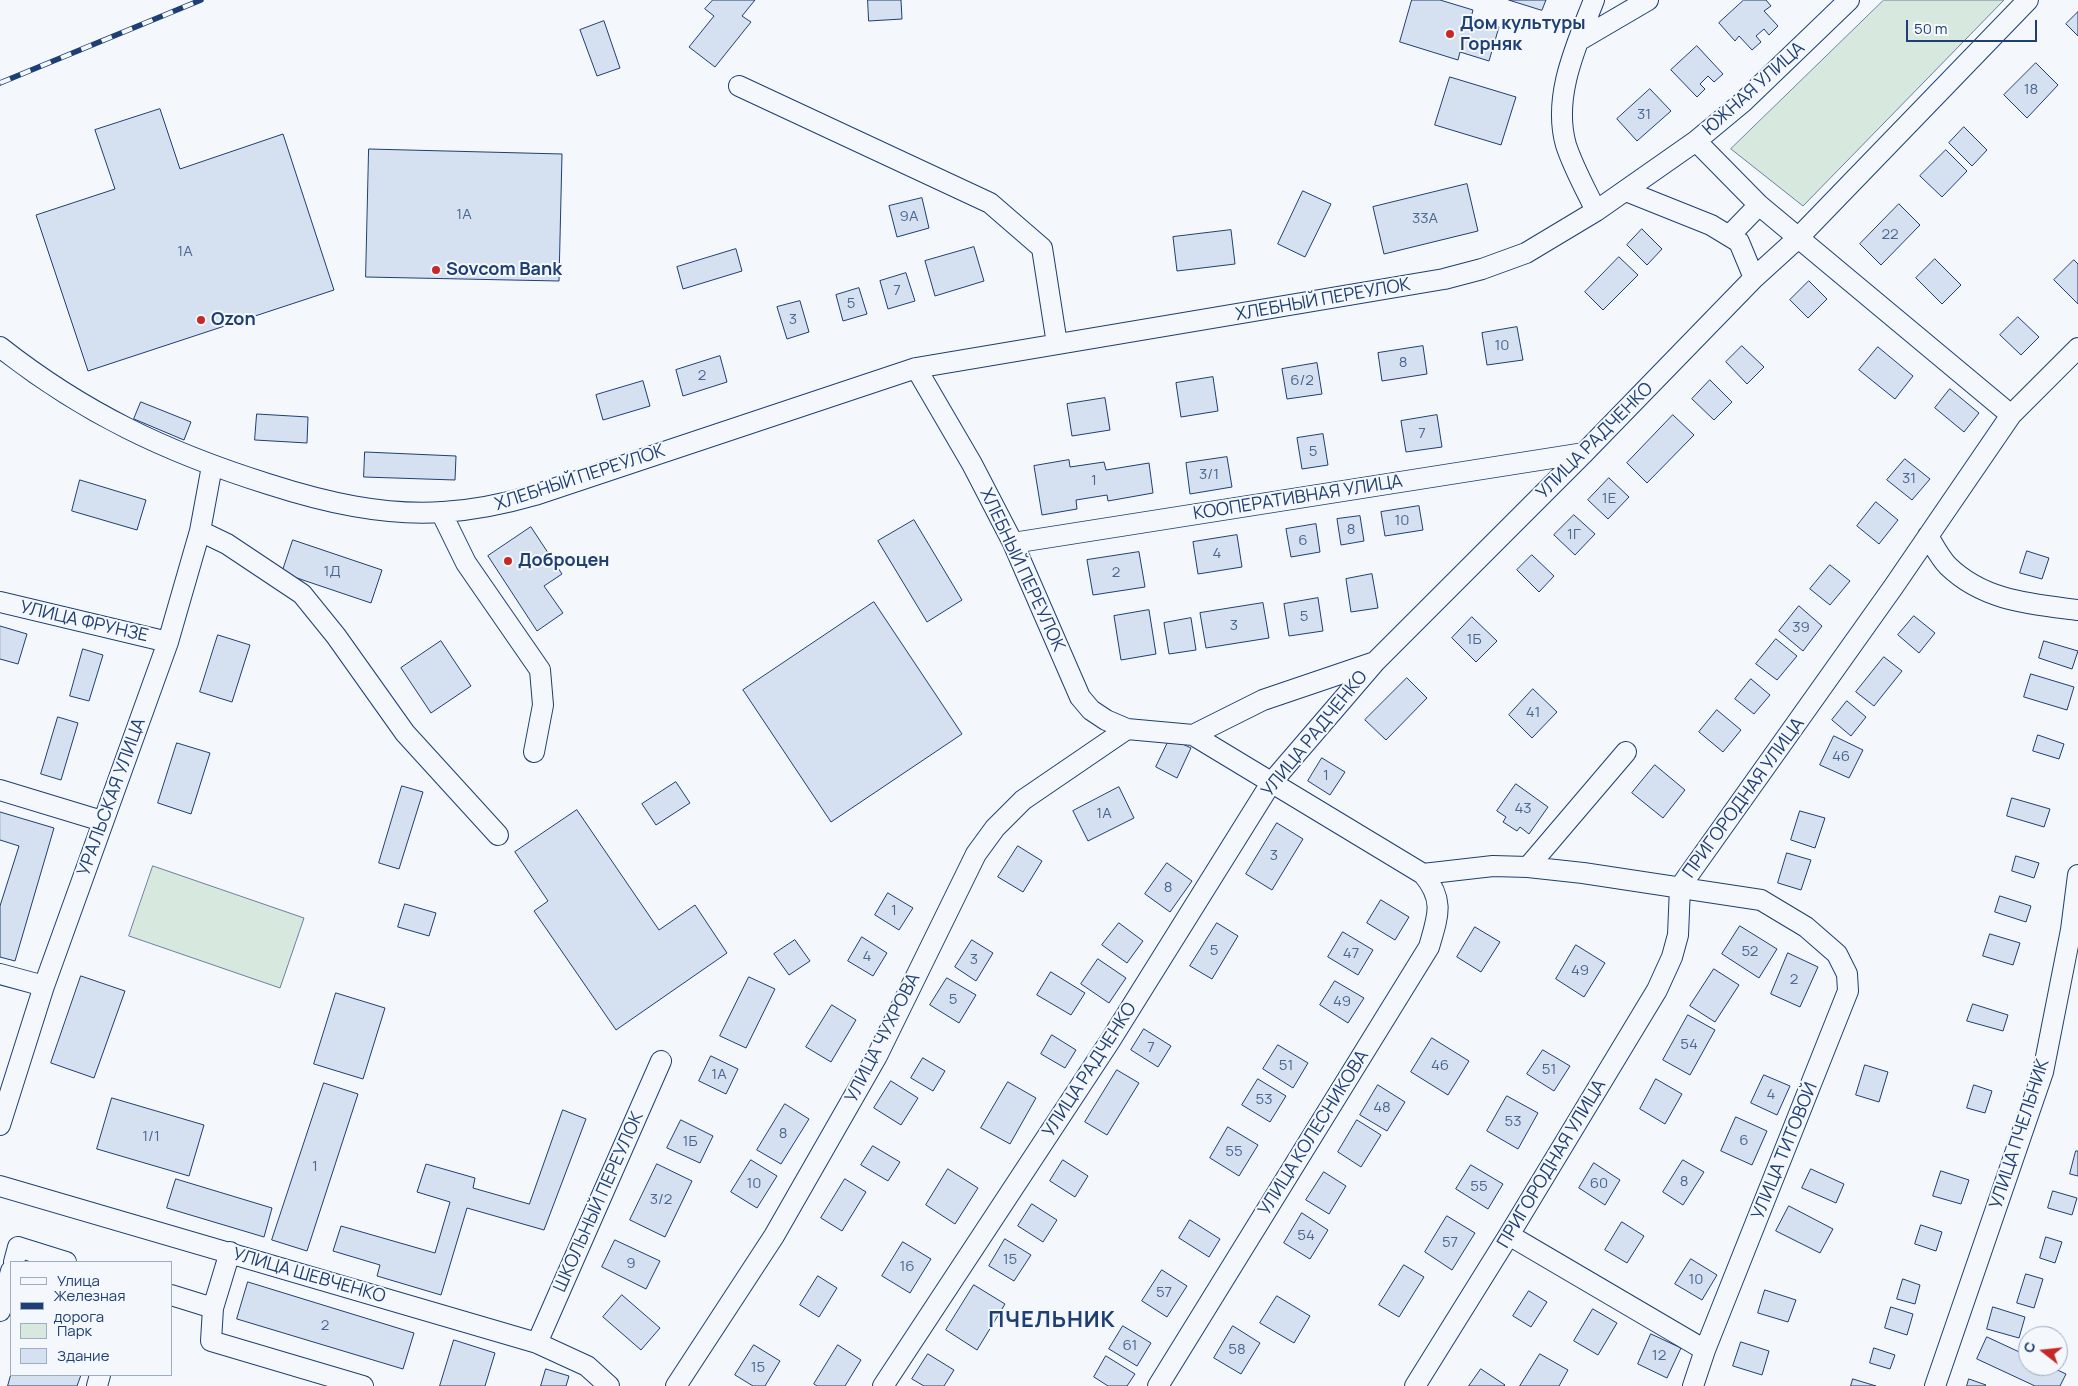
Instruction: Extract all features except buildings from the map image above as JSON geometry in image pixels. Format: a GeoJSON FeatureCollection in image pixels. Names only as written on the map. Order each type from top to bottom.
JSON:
{"type":"FeatureCollection","features":[{"type":"Feature","properties":{"kind":"street"},"geometry":{"type":"LineString","coordinates":[[1594,0],[1578,41],[1564,87],[1562,116],[1566,144],[1596,212]]}},
{"type":"Feature","properties":{"kind":"street"},"geometry":{"type":"LineString","coordinates":[[1578,41],[1648,0]]}},
{"type":"Feature","properties":{"kind":"street","name":"ЮЖНАЯ УЛИЦА"},"geometry":{"type":"LineString","coordinates":[[1849,0],[1743,102],[1696,141],[1759,205],[2011,415]]}},
{"type":"Feature","properties":{"kind":"street"},"geometry":{"type":"LineString","coordinates":[[1798,238],[2028,0]]}},
{"type":"Feature","properties":{"kind":"street"},"geometry":{"type":"LineString","coordinates":[[739,86],[990,202],[1042,248],[1057,344]]}},
{"type":"Feature","properties":{"kind":"street","name":"ХЛЕБНЫЙ ПЕРЕУЛОК"},"geometry":{"type":"LineString","coordinates":[[0,347],[67,396],[116,424],[212,466],[312,498],[371,509],[441,512],[494,506],[535,495],[916,368],[1444,279],[1482,270],[1526,254],[1596,212],[1696,141]]}},
{"type":"Feature","properties":{"kind":"street"},"geometry":{"type":"LineString","coordinates":[[1626,191],[1711,225],[1739,242],[1754,278]]}},
{"type":"Feature","properties":{"kind":"street"},"geometry":{"type":"LineString","coordinates":[[1729,236],[1759,205]]}},
{"type":"Feature","properties":{"kind":"street","name":"УЛИЦА РАДЧЕНКО"},"geometry":{"type":"LineString","coordinates":[[883,1386],[1110,1041],[1272,783],[1375,662],[1754,278],[1798,238]]}},
{"type":"Feature","properties":{"kind":"street","name":"ПРИГОРОДНАЯ УЛИЦА"},"geometry":{"type":"LineString","coordinates":[[1415,1386],[1657,990],[1672,957],[1678,935],[1680,886],[1928,536],[2011,415],[2078,348]]}},
{"type":"Feature","properties":{"kind":"street","name":"ХЛЕБНЫЙ ПЕРЕУЛОК"},"geometry":{"type":"LineString","coordinates":[[916,368],[972,464],[1013,543],[1080,697],[1092,710],[1106,720],[1127,729],[1193,735]]}},
{"type":"Feature","properties":{"kind":"street","name":"КООПЕРАТИВНАЯ УЛИЦА"},"geometry":{"type":"LineString","coordinates":[[1013,543],[1584,452]]}},
{"type":"Feature","properties":{"kind":"street","name":"УРАЛЬСКАЯ УЛИЦА"},"geometry":{"type":"LineString","coordinates":[[0,1125],[44,986],[168,642],[200,531],[212,466]]}},
{"type":"Feature","properties":{"kind":"street"},"geometry":{"type":"LineString","coordinates":[[441,512],[466,563],[540,670],[543,705],[534,752]]}},
{"type":"Feature","properties":{"kind":"street"},"geometry":{"type":"LineString","coordinates":[[200,531],[227,544],[302,594],[336,636],[405,733],[498,834]]}},
{"type":"Feature","properties":{"kind":"street"},"geometry":{"type":"LineString","coordinates":[[1928,536],[1947,565],[1983,592],[2027,604],[2078,610]]}},
{"type":"Feature","properties":{"kind":"street","name":"УЛИЦА ФРУНЗЕ"},"geometry":{"type":"LineString","coordinates":[[0,602],[168,642]]}},
{"type":"Feature","properties":{"kind":"street"},"geometry":{"type":"LineString","coordinates":[[1193,735],[1263,700],[1375,662]]}},
{"type":"Feature","properties":{"kind":"street","name":"УЛИЦА ЧУХРОВА"},"geometry":{"type":"LineString","coordinates":[[676,1386],[774,1236],[877,1056],[976,854],[995,828],[1023,800],[1127,729]]}},
{"type":"Feature","properties":{"kind":"street"},"geometry":{"type":"LineString","coordinates":[[1193,735],[1423,874]]}},
{"type":"Feature","properties":{"kind":"street"},"geometry":{"type":"LineString","coordinates":[[1528,867],[1626,752]]}},
{"type":"Feature","properties":{"kind":"street"},"geometry":{"type":"LineString","coordinates":[[0,790],[102,821]]}},
{"type":"Feature","properties":{"kind":"street","name":"УЛИЦА ТИТОВОЙ"},"geometry":{"type":"LineString","coordinates":[[1423,874],[1493,866],[1528,867],[1680,886],[1762,900],[1806,927],[1837,954],[1848,974],[1848,992],[1705,1350],[1693,1386]]}},
{"type":"Feature","properties":{"kind":"street","name":"УЛИЦА КОЛЕСНИКОВА"},"geometry":{"type":"LineString","coordinates":[[1158,1386],[1429,947],[1438,918],[1438,899],[1434,887],[1423,874]]}},
{"type":"Feature","properties":{"kind":"street","name":"УЛИЦА ПЧЕЛЬНИК"},"geometry":{"type":"LineString","coordinates":[[1935,1386],[2043,1072],[2071,930],[2078,875]]}},
{"type":"Feature","properties":{"kind":"street"},"geometry":{"type":"LineString","coordinates":[[0,974],[44,986]]}},
{"type":"Feature","properties":{"kind":"street","name":"ШКОЛЬНЫЙ ПЕРЕУЛОК"},"geometry":{"type":"LineString","coordinates":[[537,1343],[661,1061]]}},
{"type":"Feature","properties":{"kind":"street","name":"УЛИЦА ШЕВЧЕНКО"},"geometry":{"type":"LineString","coordinates":[[0,1186],[537,1343],[587,1366],[609,1386]]}},
{"type":"Feature","properties":{"kind":"street"},"geometry":{"type":"LineString","coordinates":[[1509,1235],[1705,1350]]}},
{"type":"Feature","properties":{"kind":"street"},"geometry":{"type":"LineString","coordinates":[[14,1261],[18,1247],[63,1261]]}},
{"type":"Feature","properties":{"kind":"street"},"geometry":{"type":"LineString","coordinates":[[230,1252],[213,1308],[211,1340],[296,1377],[364,1386]]}},
{"type":"Feature","properties":{"kind":"street"},"geometry":{"type":"LineString","coordinates":[[0,1311],[10,1275]]}},
{"type":"Feature","properties":{"kind":"street"},"geometry":{"type":"LineString","coordinates":[[172,1295],[213,1308]]}},
{"type":"Feature","properties":{"kind":"green space"},"geometry":{"type":"Polygon","coordinates":[[[1884,0],[2004,0],[1803,206],[1731,149],[1884,0]]]}},
{"type":"Feature","properties":{"kind":"green space"},"geometry":{"type":"Polygon","coordinates":[[[153,866],[304,918],[280,988],[129,936],[153,866]]]}},
{"type":"Feature","properties":{"kind":"railway"},"geometry":{"type":"LineString","coordinates":[[0,83],[201,0]]}},
{"type":"Feature","properties":{"kind":"place","name":"Дом культуры Горняк"},"geometry":{"type":"Point","coordinates":[1450,34]}},
{"type":"Feature","properties":{"kind":"place","name":"Sovcom Bank"},"geometry":{"type":"Point","coordinates":[436,270]}},
{"type":"Feature","properties":{"kind":"place","name":"Ozon"},"geometry":{"type":"Point","coordinates":[201,320]}},
{"type":"Feature","properties":{"kind":"place","name":"Доброцен"},"geometry":{"type":"Point","coordinates":[508,561]}},
{"type":"Feature","properties":{"kind":"district","name":"ПЧЕЛЬНИК"},"geometry":{"type":"Point","coordinates":[1052,1321]}}]}
